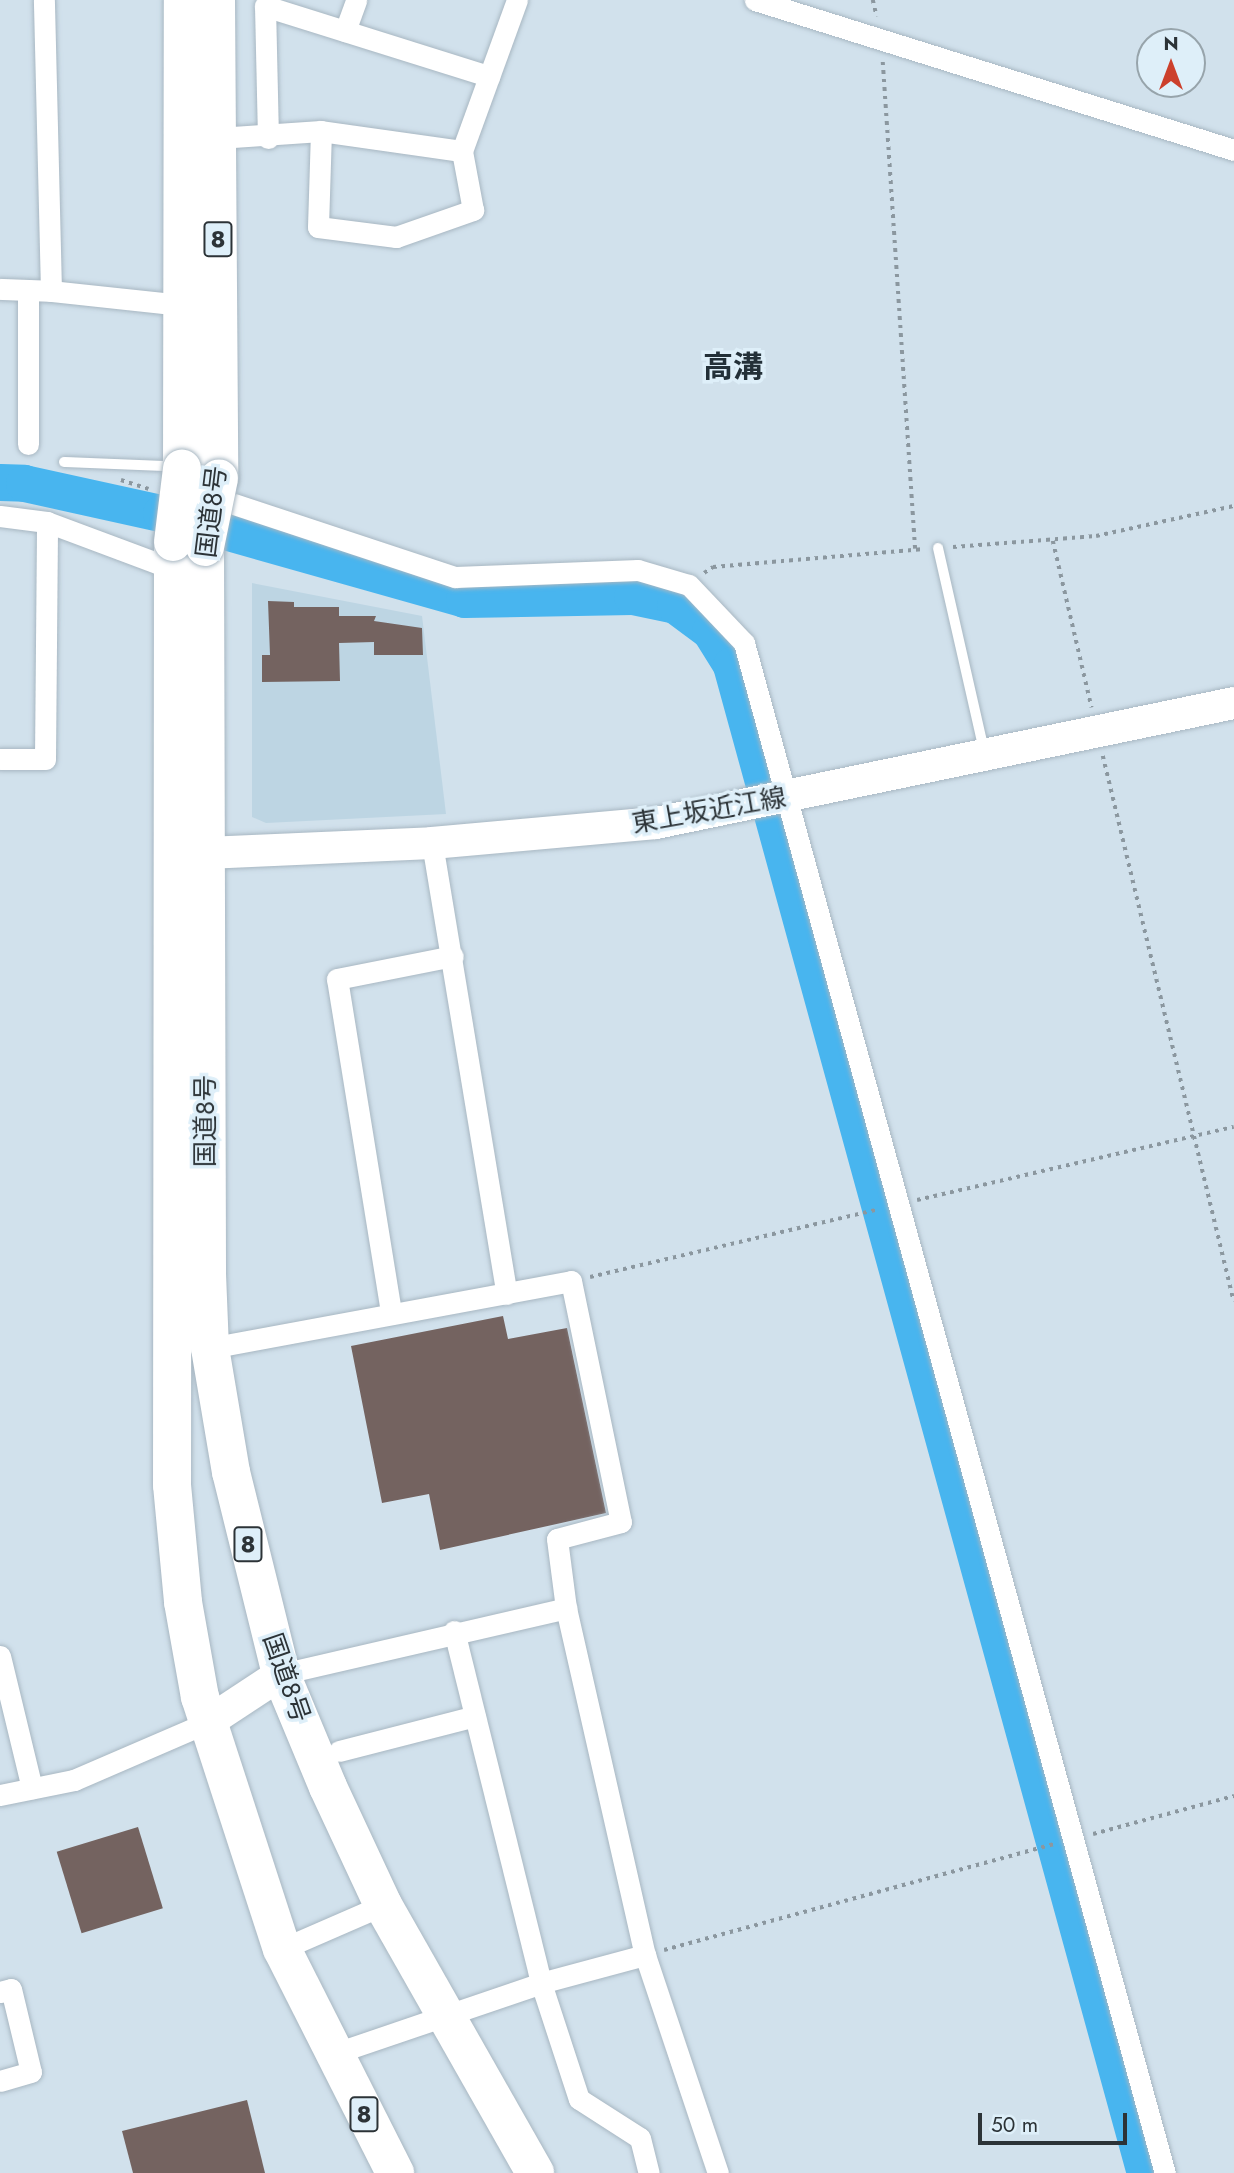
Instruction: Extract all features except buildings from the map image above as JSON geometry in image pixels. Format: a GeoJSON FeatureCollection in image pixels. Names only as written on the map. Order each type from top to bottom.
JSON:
{"type":"FeatureCollection","features":[{"type":"Feature","properties":{"kind":"highway","name":"国道8号"},"geometry":{"type":"LineString","coordinates":[[183,0],[201,305],[227,491],[183,553]]}},
{"type":"Feature","properties":{"kind":"highway","name":"国道8号"},"geometry":{"type":"LineString","coordinates":[[216,0],[218,138],[201,305],[173,468],[183,553],[191,854],[210,1348],[234,1485],[281,1674],[383,1905],[535,2173]]}},
{"type":"Feature","properties":{"kind":"highway","name":"国道8号"},"geometry":{"type":"LineString","coordinates":[[191,854],[172,1485],[183,1602],[208,1722],[282,1949],[395,2173]]}},
{"type":"Feature","properties":{"kind":"main road","name":"東上坂近江線"},"geometry":{"type":"LineString","coordinates":[[191,854],[432,843],[656,823],[774,801],[1234,703]]}},
{"type":"Feature","properties":{"kind":"main road"},"geometry":{"type":"LineString","coordinates":[[208,1722],[281,1674]]}},
{"type":"Feature","properties":{"kind":"street"},"geometry":{"type":"LineString","coordinates":[[44,0],[51,290]]}},
{"type":"Feature","properties":{"kind":"street"},"geometry":{"type":"LineString","coordinates":[[345,31],[356,0]]}},
{"type":"Feature","properties":{"kind":"street"},"geometry":{"type":"LineString","coordinates":[[321,131],[318,228],[396,237],[473,210],[462,152],[517,0]]}},
{"type":"Feature","properties":{"kind":"street"},"geometry":{"type":"LineString","coordinates":[[755,0],[1234,150]]}},
{"type":"Feature","properties":{"kind":"street"},"geometry":{"type":"LineString","coordinates":[[268,138],[265,6],[489,76]]}},
{"type":"Feature","properties":{"kind":"street"},"geometry":{"type":"LineString","coordinates":[[218,138],[268,138],[321,131],[462,152]]}},
{"type":"Feature","properties":{"kind":"street"},"geometry":{"type":"LineString","coordinates":[[0,289],[51,290],[201,305]]}},
{"type":"Feature","properties":{"kind":"street"},"geometry":{"type":"LineString","coordinates":[[28,290],[28,444]]}},
{"type":"Feature","properties":{"kind":"street"},"geometry":{"type":"LineString","coordinates":[[227,491],[455,577],[638,570],[689,585],[744,643],[774,801],[900,1204],[1165,2173]]}},
{"type":"Feature","properties":{"kind":"street"},"geometry":{"type":"LineString","coordinates":[[0,516],[47,522],[183,553]]}},
{"type":"Feature","properties":{"kind":"street"},"geometry":{"type":"LineString","coordinates":[[0,759],[46,759],[47,522]]}},
{"type":"Feature","properties":{"kind":"street"},"geometry":{"type":"LineString","coordinates":[[432,843],[508,1294]]}},
{"type":"Feature","properties":{"kind":"street"},"geometry":{"type":"LineString","coordinates":[[391,1312],[337,979],[453,956]]}},
{"type":"Feature","properties":{"kind":"street"},"geometry":{"type":"LineString","coordinates":[[210,1348],[391,1312],[508,1294],[571,1281],[621,1522],[557,1539],[566,1608],[645,1955],[718,2173]]}},
{"type":"Feature","properties":{"kind":"street"},"geometry":{"type":"LineString","coordinates":[[281,1674],[454,1631],[566,1608]]}},
{"type":"Feature","properties":{"kind":"street"},"geometry":{"type":"LineString","coordinates":[[454,1631],[541,1983],[579,2099],[640,2138],[649,2173]]}},
{"type":"Feature","properties":{"kind":"street"},"geometry":{"type":"LineString","coordinates":[[0,1656],[32,1788]]}},
{"type":"Feature","properties":{"kind":"street"},"geometry":{"type":"LineString","coordinates":[[339,1751],[475,1716]]}},
{"type":"Feature","properties":{"kind":"street"},"geometry":{"type":"LineString","coordinates":[[0,1795],[74,1780],[208,1722]]}},
{"type":"Feature","properties":{"kind":"street"},"geometry":{"type":"LineString","coordinates":[[282,1949],[383,1905]]}},
{"type":"Feature","properties":{"kind":"street"},"geometry":{"type":"LineString","coordinates":[[333,2054],[541,1983],[645,1955]]}},
{"type":"Feature","properties":{"kind":"street"},"geometry":{"type":"LineString","coordinates":[[0,1992],[11,1989],[31,2072],[0,2081]]}},
{"type":"Feature","properties":{"kind":"lane"},"geometry":{"type":"LineString","coordinates":[[64,462],[173,468]]}},
{"type":"Feature","properties":{"kind":"lane"},"geometry":{"type":"LineString","coordinates":[[938,548],[985,757]]}},
{"type":"Feature","properties":{"kind":"path"},"geometry":{"type":"LineString","coordinates":[[882,40],[915,549]]}},
{"type":"Feature","properties":{"kind":"path"},"geometry":{"type":"LineString","coordinates":[[689,585],[713,567],[915,549],[1053,541],[1234,506]]}},
{"type":"Feature","properties":{"kind":"path"},"geometry":{"type":"LineString","coordinates":[[1053,541],[1234,1302]]}},
{"type":"Feature","properties":{"kind":"path"},"geometry":{"type":"LineString","coordinates":[[900,1204],[1234,1127]]}},
{"type":"Feature","properties":{"kind":"path"},"geometry":{"type":"LineString","coordinates":[[571,1281],[865,1213]]}},
{"type":"Feature","properties":{"kind":"path"},"geometry":{"type":"LineString","coordinates":[[1073,1839],[1234,1796]]}},
{"type":"Feature","properties":{"kind":"path"},"geometry":{"type":"LineString","coordinates":[[645,1955],[1037,1849]]}},
{"type":"Feature","properties":{"kind":"shaded area"},"geometry":{"type":"Polygon","coordinates":[[[252,583],[422,616],[446,814],[266,823],[252,817],[252,583]]]}},
{"type":"Feature","properties":{"kind":"waterway"},"geometry":{"type":"LineString","coordinates":[[0,482],[24,483],[161,513],[464,599],[632,596],[675,605],[710,631],[731,665],[1145,2173]]}},
{"type":"Feature","properties":{"kind":"district","name":"高溝"},"geometry":{"type":"Point","coordinates":[733,367]}}]}
